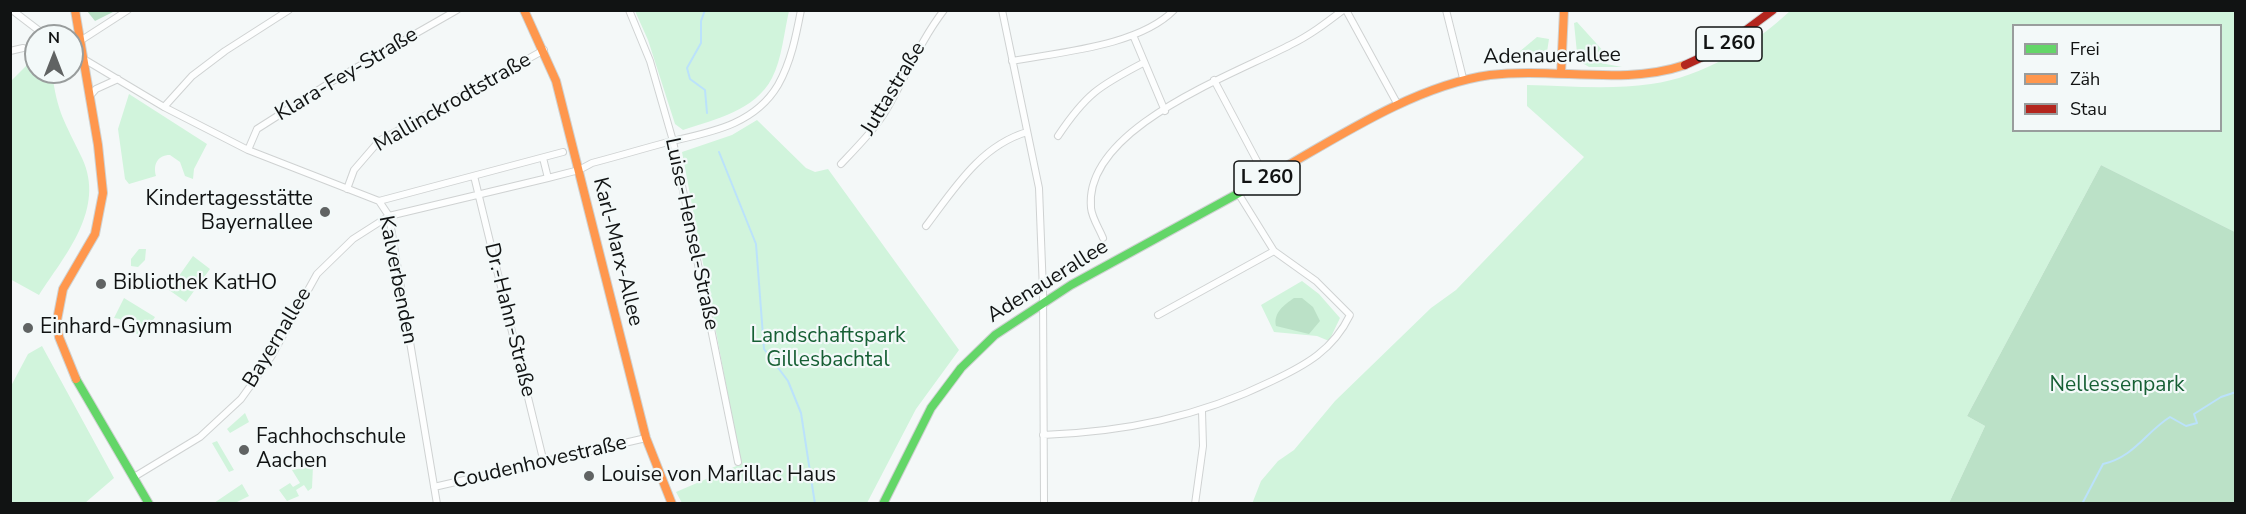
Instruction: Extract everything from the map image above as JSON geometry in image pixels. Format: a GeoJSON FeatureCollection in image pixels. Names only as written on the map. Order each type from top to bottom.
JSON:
{"type":"FeatureCollection","features":[{"type":"Feature","properties":{"kind":"main road","name":"Karl-Marx-Allee"},"geometry":{"type":"LineString","coordinates":[[524,10],[556,81],[646,438],[672,504]]}},
{"type":"Feature","properties":{"kind":"main road"},"geometry":{"type":"LineString","coordinates":[[1562,74],[1564,10]]}},
{"type":"Feature","properties":{"kind":"main road","name":"Adenauerallee"},"geometry":{"type":"LineString","coordinates":[[883,504],[920,428],[952,379],[995,335],[1043,301],[1431,89],[1463,78],[1492,74],[1648,73],[1679,67],[1715,52],[1739,38],[1773,10]]}},
{"type":"Feature","properties":{"kind":"main road"},"geometry":{"type":"LineString","coordinates":[[84,65],[102,169],[101,213],[94,234],[63,289],[58,312],[59,337],[75,377],[148,504]]}},
{"type":"Feature","properties":{"kind":"street"},"geometry":{"type":"LineString","coordinates":[[12,10],[30,24]]}},
{"type":"Feature","properties":{"kind":"street"},"geometry":{"type":"LineString","coordinates":[[84,38],[128,10]]}},
{"type":"Feature","properties":{"kind":"street"},"geometry":{"type":"LineString","coordinates":[[164,107],[192,76],[225,51],[289,10]]}},
{"type":"Feature","properties":{"kind":"street","name":"Klara-Fey-Straße"},"geometry":{"type":"LineString","coordinates":[[248,150],[257,129],[331,82],[457,10]]}},
{"type":"Feature","properties":{"kind":"street","name":"Luise-Hensel-Straße"},"geometry":{"type":"LineString","coordinates":[[629,10],[650,61],[673,141],[738,462]]}},
{"type":"Feature","properties":{"kind":"street","name":"Bayernallee"},"geometry":{"type":"LineString","coordinates":[[134,477],[200,437],[235,405],[271,357],[321,269],[344,245],[389,216],[579,170],[592,163],[732,126],[754,111],[777,87],[791,56],[801,10]]}},
{"type":"Feature","properties":{"kind":"street","name":"Juttastraße"},"geometry":{"type":"LineString","coordinates":[[841,164],[865,139],[887,108],[930,29],[944,10]]}},
{"type":"Feature","properties":{"kind":"street"},"geometry":{"type":"LineString","coordinates":[[1002,10],[1039,188],[1043,301],[1044,504]]}},
{"type":"Feature","properties":{"kind":"street"},"geometry":{"type":"LineString","coordinates":[[1012,61],[1100,44],[1133,35],[1168,17],[1174,10]]}},
{"type":"Feature","properties":{"kind":"street"},"geometry":{"type":"LineString","coordinates":[[1103,238],[1091,208],[1093,188],[1102,165],[1123,138],[1214,80],[1290,45],[1345,10],[1398,105]]}},
{"type":"Feature","properties":{"kind":"street"},"geometry":{"type":"LineString","coordinates":[[1446,10],[1463,78]]}},
{"type":"Feature","properties":{"kind":"street"},"geometry":{"type":"LineString","coordinates":[[1133,35],[1165,111]]}},
{"type":"Feature","properties":{"kind":"street"},"geometry":{"type":"LineString","coordinates":[[10,51],[23,48]]}},
{"type":"Feature","properties":{"kind":"street","name":"Mallinckrodtstraße"},"geometry":{"type":"LineString","coordinates":[[347,189],[354,170],[379,141],[544,50]]}},
{"type":"Feature","properties":{"kind":"street","name":"Kalverbenden"},"geometry":{"type":"LineString","coordinates":[[84,60],[164,107],[248,150],[379,201],[389,216],[437,504]]}},
{"type":"Feature","properties":{"kind":"street"},"geometry":{"type":"LineString","coordinates":[[1058,136],[1079,105],[1106,82],[1143,63]]}},
{"type":"Feature","properties":{"kind":"street"},"geometry":{"type":"LineString","coordinates":[[89,97],[96,89],[118,79]]}},
{"type":"Feature","properties":{"kind":"street"},"geometry":{"type":"LineString","coordinates":[[1214,80],[1266,178]]}},
{"type":"Feature","properties":{"kind":"street"},"geometry":{"type":"LineString","coordinates":[[926,226],[964,176],[993,147],[1007,138],[1027,132]]}},
{"type":"Feature","properties":{"kind":"street"},"geometry":{"type":"LineString","coordinates":[[379,201],[563,152]]}},
{"type":"Feature","properties":{"kind":"street"},"geometry":{"type":"LineString","coordinates":[[543,158],[548,178]]}},
{"type":"Feature","properties":{"kind":"street","name":"Dr.-Hahn-Straße"},"geometry":{"type":"LineString","coordinates":[[474,176],[544,463]]}},
{"type":"Feature","properties":{"kind":"street"},"geometry":{"type":"LineString","coordinates":[[1043,435],[1117,430],[1202,411],[1256,389],[1317,357],[1336,338],[1350,315],[1316,281],[1274,250],[1256,226],[1238,193]]}},
{"type":"Feature","properties":{"kind":"street"},"geometry":{"type":"LineString","coordinates":[[1158,315],[1274,250]]}},
{"type":"Feature","properties":{"kind":"street"},"geometry":{"type":"LineString","coordinates":[[1195,504],[1203,446],[1202,411]]}},
{"type":"Feature","properties":{"kind":"street","name":"Coudenhovestraße"},"geometry":{"type":"LineString","coordinates":[[435,487],[646,438]]}},
{"type":"Feature","properties":{"kind":"green space"},"geometry":{"type":"Polygon","coordinates":[[[87,11],[115,11],[95,21],[87,11]]]}},
{"type":"Feature","properties":{"kind":"green space"},"geometry":{"type":"Polygon","coordinates":[[[635,11],[789,11],[778,62],[765,89],[745,106],[733,112],[683,130],[675,124],[648,40],[635,11]]]}},
{"type":"Feature","properties":{"kind":"green space"},"geometry":{"type":"Polygon","coordinates":[[[1790,11],[2235,11],[2235,232],[2101,165],[1967,416],[1985,426],[1949,503],[1252,504],[1261,481],[1278,461],[1294,450],[1335,401],[1431,308],[1456,290],[1584,157],[1527,106],[1527,85],[1620,87],[1651,84],[1689,75],[1708,67],[1760,36],[1790,11]]]}},
{"type":"Feature","properties":{"kind":"green space"},"geometry":{"type":"Polygon","coordinates":[[[1577,22],[1608,59],[1577,53],[1574,23],[1577,22]]]}},
{"type":"Feature","properties":{"kind":"green space"},"geometry":{"type":"Polygon","coordinates":[[[1537,37],[1549,39],[1547,52],[1513,57],[1537,37]]]}},
{"type":"Feature","properties":{"kind":"green space"},"geometry":{"type":"Polygon","coordinates":[[[1574,58],[1622,67],[1589,67],[1574,58]]]}},
{"type":"Feature","properties":{"kind":"green space"},"geometry":{"type":"Polygon","coordinates":[[[24,68],[24,84],[54,84],[59,108],[82,158],[88,177],[89,195],[86,213],[79,231],[39,295],[10,279],[11,81],[24,68]]]}},
{"type":"Feature","properties":{"kind":"green space"},"geometry":{"type":"Polygon","coordinates":[[[129,94],[207,144],[194,169],[193,179],[185,176],[180,162],[166,155],[157,161],[156,176],[129,184],[125,179],[118,129],[129,94]]]}},
{"type":"Feature","properties":{"kind":"green space","name":"Landschaftspark Gillesbachtal"},"geometry":{"type":"Polygon","coordinates":[[[757,120],[806,168],[815,172],[828,169],[959,350],[916,409],[867,503],[682,503],[676,492],[741,464],[682,152],[732,135],[757,120]]]}},
{"type":"Feature","properties":{"kind":"green space","name":"Nellessenpark"},"geometry":{"type":"Polygon","coordinates":[[[2101,165],[2235,232],[2235,503],[1949,503],[1985,426],[1967,416],[2101,165]]]}},
{"type":"Feature","properties":{"kind":"green space"},"geometry":{"type":"Polygon","coordinates":[[[139,249],[146,249],[145,260],[138,267],[131,266],[131,259],[139,249]]]}},
{"type":"Feature","properties":{"kind":"green space"},"geometry":{"type":"Polygon","coordinates":[[[193,256],[210,269],[186,302],[169,290],[193,256]]]}},
{"type":"Feature","properties":{"kind":"green space"},"geometry":{"type":"Polygon","coordinates":[[[1302,281],[1319,294],[1340,318],[1329,341],[1317,336],[1274,332],[1261,305],[1302,281]]]}},
{"type":"Feature","properties":{"kind":"green space"},"geometry":{"type":"Polygon","coordinates":[[[124,298],[155,317],[142,337],[132,331],[137,323],[129,319],[125,325],[120,319],[114,318],[124,298]]]}},
{"type":"Feature","properties":{"kind":"green space"},"geometry":{"type":"Polygon","coordinates":[[[1294,298],[1302,298],[1313,307],[1320,321],[1309,334],[1276,326],[1278,313],[1294,298]]]}},
{"type":"Feature","properties":{"kind":"green space"},"geometry":{"type":"Polygon","coordinates":[[[42,346],[114,478],[85,503],[11,503],[11,386],[28,354],[42,346]]]}},
{"type":"Feature","properties":{"kind":"green space"},"geometry":{"type":"Polygon","coordinates":[[[245,413],[249,422],[230,433],[227,429],[245,413]]]}},
{"type":"Feature","properties":{"kind":"green space"},"geometry":{"type":"Polygon","coordinates":[[[217,441],[234,470],[229,472],[212,443],[217,441]]]}},
{"type":"Feature","properties":{"kind":"green space"},"geometry":{"type":"Polygon","coordinates":[[[313,466],[312,488],[308,491],[304,485],[296,490],[299,496],[287,501],[279,490],[290,483],[293,487],[300,483],[292,470],[313,466]]]}},
{"type":"Feature","properties":{"kind":"green space"},"geometry":{"type":"Polygon","coordinates":[[[242,484],[249,496],[235,503],[214,503],[242,484]]]}},
{"type":"Feature","properties":{"kind":"waterway"},"geometry":{"type":"LineString","coordinates":[[705,10],[701,21],[701,43],[687,68],[690,79],[705,90],[707,113]]}},
{"type":"Feature","properties":{"kind":"waterway"},"geometry":{"type":"LineString","coordinates":[[719,152],[756,244],[764,349],[788,381],[801,413],[815,504]]}},
{"type":"Feature","properties":{"kind":"waterway"},"geometry":{"type":"LineString","coordinates":[[2082,504],[2103,464],[2123,456],[2170,417],[2186,426],[2197,423],[2194,414],[2221,397],[2236,392]]}},
{"type":"Feature","properties":{"kind":"traffic: fast"},"geometry":{"type":"LineString","coordinates":[[883,504],[931,408],[961,368],[995,335],[1071,285],[1259,182]]}},
{"type":"Feature","properties":{"kind":"traffic: fast"},"geometry":{"type":"LineString","coordinates":[[76,379],[149,504]]}},
{"type":"Feature","properties":{"kind":"traffic: slow"},"geometry":{"type":"LineString","coordinates":[[75,10],[98,145],[103,193],[95,234],[63,289],[57,320],[59,337],[76,379]]}},
{"type":"Feature","properties":{"kind":"traffic: slow"},"geometry":{"type":"LineString","coordinates":[[524,10],[556,81],[646,438],[672,504]]}},
{"type":"Feature","properties":{"kind":"traffic: slow"},"geometry":{"type":"LineString","coordinates":[[1561,74],[1564,10]]}},
{"type":"Feature","properties":{"kind":"traffic: slow"},"geometry":{"type":"LineString","coordinates":[[1259,182],[1371,118],[1401,103],[1460,81],[1514,73],[1637,74],[1685,65]]}},
{"type":"Feature","properties":{"kind":"traffic: jam"},"geometry":{"type":"LineString","coordinates":[[1685,65],[1722,48],[1773,10]]}},
{"type":"Feature","properties":{"kind":"place","name":"Kindertagesstätte Bayernallee"},"geometry":{"type":"Point","coordinates":[325,212]}},
{"type":"Feature","properties":{"kind":"place","name":"Bibliothek KatHO"},"geometry":{"type":"Point","coordinates":[101,284]}},
{"type":"Feature","properties":{"kind":"place","name":"Einhard-Gymnasium"},"geometry":{"type":"Point","coordinates":[28,328]}},
{"type":"Feature","properties":{"kind":"place","name":"Fachhochschule Aachen"},"geometry":{"type":"Point","coordinates":[244,450]}},
{"type":"Feature","properties":{"kind":"place","name":"Louise von Marillac Haus"},"geometry":{"type":"Point","coordinates":[589,476]}}]}
